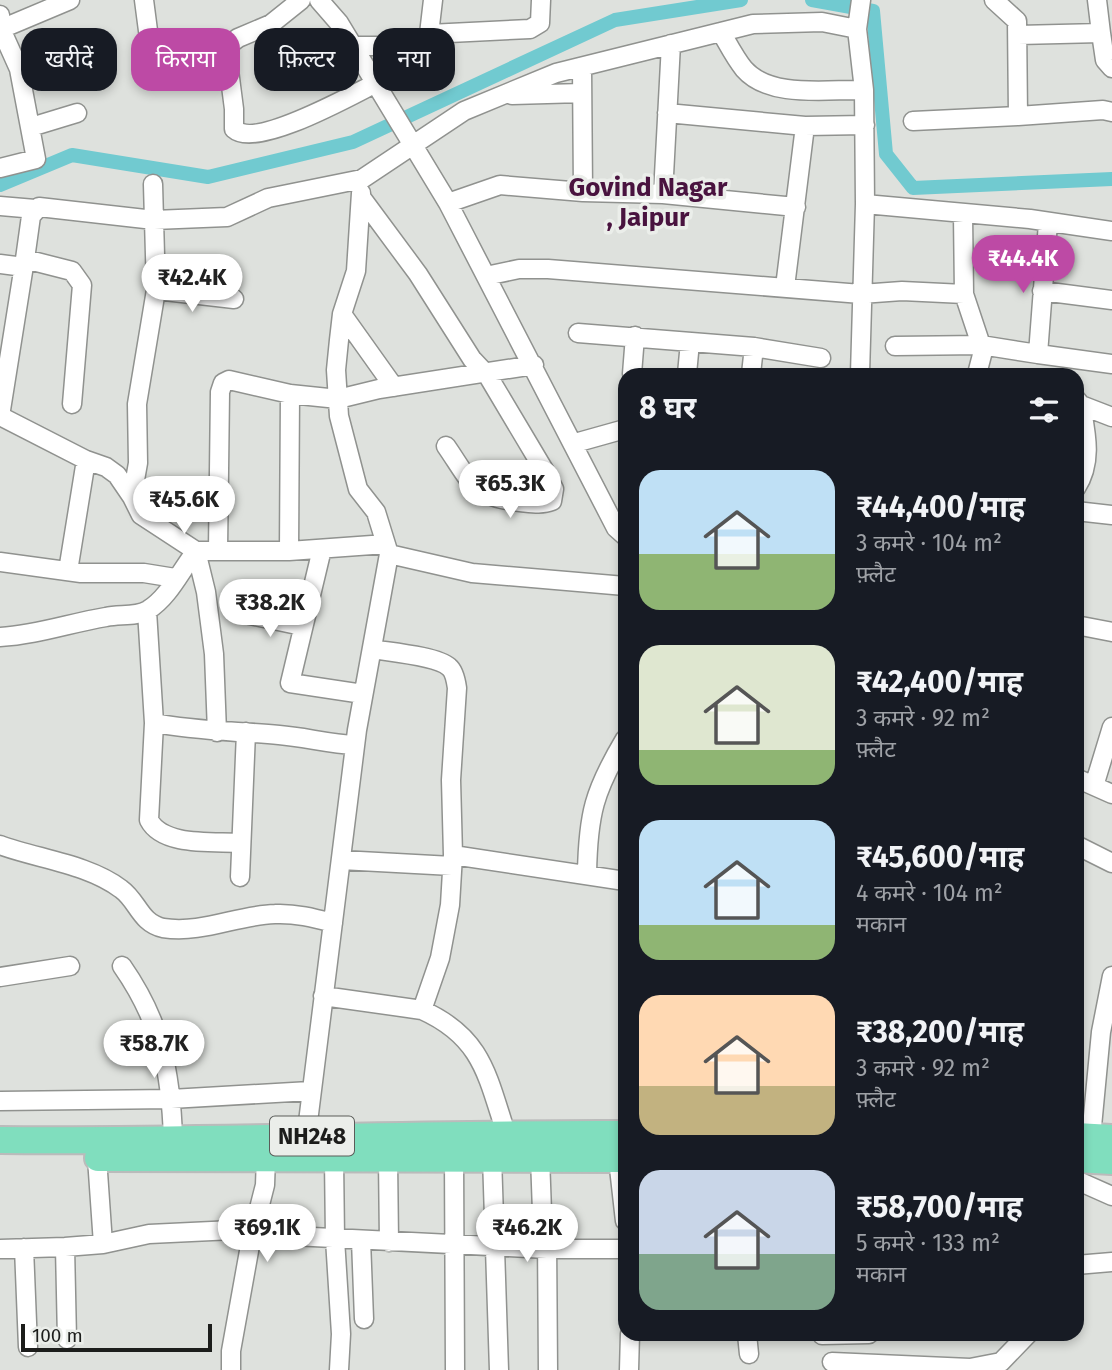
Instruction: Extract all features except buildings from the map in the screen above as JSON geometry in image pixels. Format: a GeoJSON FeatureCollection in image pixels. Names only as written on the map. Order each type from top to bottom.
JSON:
{"type":"FeatureCollection","features":[{"type":"Feature","properties":{"kind":"highway","name":"NH248"},"geometry":{"type":"LineString","coordinates":[[0,1140],[173,1139],[305,1147],[506,1133],[618,1150]]}},
{"type":"Feature","properties":{"kind":"highway"},"geometry":{"type":"LineString","coordinates":[[1089,1143],[1112,1161]]}},
{"type":"Feature","properties":{"kind":"highway","name":"NH248"},"geometry":{"type":"LineString","coordinates":[[0,1157],[266,1157],[305,1147],[334,1159],[540,1157],[618,1151]]}},
{"type":"Feature","properties":{"kind":"street"},"geometry":{"type":"LineString","coordinates":[[0,168],[36,159],[19,69],[1,22],[69,0]]}},
{"type":"Feature","properties":{"kind":"street"},"geometry":{"type":"LineString","coordinates":[[144,0],[146,28]]}},
{"type":"Feature","properties":{"kind":"street"},"geometry":{"type":"LineString","coordinates":[[240,37],[271,24],[301,0]]}},
{"type":"Feature","properties":{"kind":"street"},"geometry":{"type":"LineString","coordinates":[[319,0],[340,28]]}},
{"type":"Feature","properties":{"kind":"street"},"geometry":{"type":"LineString","coordinates":[[430,28],[433,0]]}},
{"type":"Feature","properties":{"kind":"street"},"geometry":{"type":"LineString","coordinates":[[455,33],[530,29],[540,23],[541,0]]}},
{"type":"Feature","properties":{"kind":"street"},"geometry":{"type":"LineString","coordinates":[[860,368],[865,204],[864,90],[858,24],[861,0]]}},
{"type":"Feature","properties":{"kind":"street"},"geometry":{"type":"LineString","coordinates":[[995,0],[1017,21],[1018,116]]}},
{"type":"Feature","properties":{"kind":"street"},"geometry":{"type":"LineString","coordinates":[[1097,0],[1105,60],[1112,68]]}},
{"type":"Feature","properties":{"kind":"street"},"geometry":{"type":"LineString","coordinates":[[305,1147],[355,745],[388,549],[376,512],[358,489],[348,459],[338,399],[336,370],[342,314],[356,271],[362,188],[409,138],[464,111],[556,73],[753,24],[858,24]]}},
{"type":"Feature","properties":{"kind":"street"},"geometry":{"type":"LineString","coordinates":[[721,32],[745,71],[758,80],[779,88],[864,90]]}},
{"type":"Feature","properties":{"kind":"street"},"geometry":{"type":"LineString","coordinates":[[1018,35],[1101,33]]}},
{"type":"Feature","properties":{"kind":"street"},"geometry":{"type":"LineString","coordinates":[[663,194],[671,44]]}},
{"type":"Feature","properties":{"kind":"street"},"geometry":{"type":"LineString","coordinates":[[359,56],[373,79]]}},
{"type":"Feature","properties":{"kind":"street"},"geometry":{"type":"LineString","coordinates":[[582,67],[583,192]]}},
{"type":"Feature","properties":{"kind":"street"},"geometry":{"type":"LineString","coordinates":[[232,91],[234,129],[240,134],[261,134],[331,106],[380,91],[448,203],[575,443],[618,518]]}},
{"type":"Feature","properties":{"kind":"street"},"geometry":{"type":"LineString","coordinates":[[501,96],[582,93]]}},
{"type":"Feature","properties":{"kind":"street"},"geometry":{"type":"LineString","coordinates":[[913,121],[1103,110],[1112,112]]}},
{"type":"Feature","properties":{"kind":"street"},"geometry":{"type":"LineString","coordinates":[[31,127],[77,113]]}},
{"type":"Feature","properties":{"kind":"street"},"geometry":{"type":"LineString","coordinates":[[667,113],[805,126],[865,125]]}},
{"type":"Feature","properties":{"kind":"street"},"geometry":{"type":"LineString","coordinates":[[785,287],[805,126]]}},
{"type":"Feature","properties":{"kind":"street"},"geometry":{"type":"LineString","coordinates":[[132,497],[138,463],[137,404],[156,290],[153,184]]}},
{"type":"Feature","properties":{"kind":"street"},"geometry":{"type":"LineString","coordinates":[[448,203],[500,185],[583,192],[663,194],[796,206]]}},
{"type":"Feature","properties":{"kind":"street"},"geometry":{"type":"LineString","coordinates":[[0,206],[35,209],[51,207],[154,220],[227,217],[268,198],[362,188]]}},
{"type":"Feature","properties":{"kind":"street"},"geometry":{"type":"LineString","coordinates":[[362,188],[472,359],[486,373],[554,489],[552,500],[540,504],[489,498],[471,482],[446,446]]}},
{"type":"Feature","properties":{"kind":"street"},"geometry":{"type":"LineString","coordinates":[[865,204],[1112,231]]}},
{"type":"Feature","properties":{"kind":"street"},"geometry":{"type":"LineString","coordinates":[[35,209],[31,216],[0,416],[86,460],[106,467],[117,475],[141,515],[196,551],[388,549],[472,573],[618,585]]}},
{"type":"Feature","properties":{"kind":"street"},"geometry":{"type":"LineString","coordinates":[[963,215],[964,294],[983,351],[979,368]]}},
{"type":"Feature","properties":{"kind":"street"},"geometry":{"type":"LineString","coordinates":[[1048,223],[1042,291],[1045,356],[1055,368]]}},
{"type":"Feature","properties":{"kind":"street"},"geometry":{"type":"LineString","coordinates":[[0,264],[24,263],[72,271],[82,285],[72,404]]}},
{"type":"Feature","properties":{"kind":"street"},"geometry":{"type":"LineString","coordinates":[[486,276],[519,269],[548,269],[861,293],[964,294]]}},
{"type":"Feature","properties":{"kind":"street"},"geometry":{"type":"LineString","coordinates":[[156,290],[234,299]]}},
{"type":"Feature","properties":{"kind":"street"},"geometry":{"type":"LineString","coordinates":[[1042,291],[1112,300]]}},
{"type":"Feature","properties":{"kind":"street"},"geometry":{"type":"LineString","coordinates":[[342,314],[394,387]]}},
{"type":"Feature","properties":{"kind":"street"},"geometry":{"type":"LineString","coordinates":[[578,333],[754,347],[821,358]]}},
{"type":"Feature","properties":{"kind":"street"},"geometry":{"type":"LineString","coordinates":[[632,368],[635,336]]}},
{"type":"Feature","properties":{"kind":"street"},"geometry":{"type":"LineString","coordinates":[[688,368],[690,342]]}},
{"type":"Feature","properties":{"kind":"street"},"geometry":{"type":"LineString","coordinates":[[895,346],[981,345],[1112,365]]}},
{"type":"Feature","properties":{"kind":"street"},"geometry":{"type":"LineString","coordinates":[[752,368],[754,347]]}},
{"type":"Feature","properties":{"kind":"street"},"geometry":{"type":"LineString","coordinates":[[218,550],[220,392],[223,383],[229,380],[290,394],[338,399],[394,387],[534,365]]}},
{"type":"Feature","properties":{"kind":"street"},"geometry":{"type":"LineString","coordinates":[[289,551],[290,394]]}},
{"type":"Feature","properties":{"kind":"street"},"geometry":{"type":"LineString","coordinates":[[1084,404],[1112,417]]}},
{"type":"Feature","properties":{"kind":"street"},"geometry":{"type":"LineString","coordinates":[[1084,427],[1088,447],[1084,472]]}},
{"type":"Feature","properties":{"kind":"street"},"geometry":{"type":"LineString","coordinates":[[575,443],[618,431]]}},
{"type":"Feature","properties":{"kind":"street"},"geometry":{"type":"LineString","coordinates":[[68,571],[86,460]]}},
{"type":"Feature","properties":{"kind":"street"},"geometry":{"type":"LineString","coordinates":[[1084,512],[1112,515]]}},
{"type":"Feature","properties":{"kind":"street"},"geometry":{"type":"LineString","coordinates":[[323,549],[290,683],[363,694]]}},
{"type":"Feature","properties":{"kind":"street"},"geometry":{"type":"LineString","coordinates":[[0,637],[34,635],[52,627],[147,611],[164,598],[175,578],[196,551]]}},
{"type":"Feature","properties":{"kind":"street"},"geometry":{"type":"LineString","coordinates":[[196,551],[206,592],[214,654],[217,732]]}},
{"type":"Feature","properties":{"kind":"street"},"geometry":{"type":"LineString","coordinates":[[0,562],[68,571],[145,573],[175,578]]}},
{"type":"Feature","properties":{"kind":"street"},"geometry":{"type":"LineString","coordinates":[[147,611],[154,723],[149,820],[153,827],[164,835],[241,843]]}},
{"type":"Feature","properties":{"kind":"street"},"geometry":{"type":"LineString","coordinates":[[245,614],[302,626]]}},
{"type":"Feature","properties":{"kind":"street"},"geometry":{"type":"LineString","coordinates":[[1084,627],[1112,632]]}},
{"type":"Feature","properties":{"kind":"street"},"geometry":{"type":"LineString","coordinates":[[372,649],[437,661],[450,667],[457,688],[451,780],[453,861],[450,905],[440,958],[422,1010]]}},
{"type":"Feature","properties":{"kind":"street"},"geometry":{"type":"LineString","coordinates":[[154,723],[217,732],[286,736],[322,744],[355,745]]}},
{"type":"Feature","properties":{"kind":"street"},"geometry":{"type":"LineString","coordinates":[[1094,786],[1112,727]]}},
{"type":"Feature","properties":{"kind":"street"},"geometry":{"type":"LineString","coordinates":[[240,877],[246,732]]}},
{"type":"Feature","properties":{"kind":"street"},"geometry":{"type":"LineString","coordinates":[[587,874],[587,829],[595,793],[618,752]]}},
{"type":"Feature","properties":{"kind":"street"},"geometry":{"type":"LineString","coordinates":[[1084,782],[1112,794]]}},
{"type":"Feature","properties":{"kind":"street"},"geometry":{"type":"LineString","coordinates":[[0,845],[101,878],[128,895],[144,919],[164,928],[218,927],[272,914],[306,916],[333,923]]}},
{"type":"Feature","properties":{"kind":"street"},"geometry":{"type":"LineString","coordinates":[[1084,849],[1112,863]]}},
{"type":"Feature","properties":{"kind":"street"},"geometry":{"type":"LineString","coordinates":[[341,860],[453,861],[587,874],[618,880]]}},
{"type":"Feature","properties":{"kind":"street"},"geometry":{"type":"LineString","coordinates":[[0,977],[70,966]]}},
{"type":"Feature","properties":{"kind":"street"},"geometry":{"type":"LineString","coordinates":[[122,966],[145,999],[161,1046],[171,1099],[173,1139]]}},
{"type":"Feature","properties":{"kind":"street"},"geometry":{"type":"LineString","coordinates":[[1089,1143],[1104,1075],[1112,976]]}},
{"type":"Feature","properties":{"kind":"street"},"geometry":{"type":"LineString","coordinates":[[323,996],[422,1010],[461,1033],[476,1051],[506,1133]]}},
{"type":"Feature","properties":{"kind":"street"},"geometry":{"type":"LineString","coordinates":[[0,1101],[171,1099],[310,1091]]}},
{"type":"Feature","properties":{"kind":"street"},"geometry":{"type":"LineString","coordinates":[[231,1370],[231,1352],[253,1232],[265,1185],[266,1157]]}},
{"type":"Feature","properties":{"kind":"street"},"geometry":{"type":"LineString","coordinates":[[454,1157],[455,1370]]}},
{"type":"Feature","properties":{"kind":"street"},"geometry":{"type":"LineString","coordinates":[[492,1157],[499,1370]]}},
{"type":"Feature","properties":{"kind":"street"},"geometry":{"type":"LineString","coordinates":[[540,1157],[547,1249],[548,1370]]}},
{"type":"Feature","properties":{"kind":"street"},"geometry":{"type":"LineString","coordinates":[[97,1158],[103,1244]]}},
{"type":"Feature","properties":{"kind":"street"},"geometry":{"type":"LineString","coordinates":[[334,1159],[335,1239],[341,1334],[339,1370]]}},
{"type":"Feature","properties":{"kind":"street"},"geometry":{"type":"LineString","coordinates":[[388,1159],[389,1242]]}},
{"type":"Feature","properties":{"kind":"street"},"geometry":{"type":"LineString","coordinates":[[1084,1184],[1112,1196]]}},
{"type":"Feature","properties":{"kind":"street"},"geometry":{"type":"LineString","coordinates":[[0,1249],[103,1244],[149,1234],[253,1232],[496,1247],[618,1249]]}},
{"type":"Feature","properties":{"kind":"street"},"geometry":{"type":"LineString","coordinates":[[361,1240],[364,1319]]}},
{"type":"Feature","properties":{"kind":"street"},"geometry":{"type":"LineString","coordinates":[[65,1247],[67,1339]]}},
{"type":"Feature","properties":{"kind":"street"},"geometry":{"type":"LineString","coordinates":[[24,1248],[28,1347]]}},
{"type":"Feature","properties":{"kind":"street"},"geometry":{"type":"LineString","coordinates":[[1084,1264],[1112,1262]]}},
{"type":"Feature","properties":{"kind":"street"},"geometry":{"type":"LineString","coordinates":[[629,1370],[630,1341]]}},
{"type":"Feature","properties":{"kind":"street"},"geometry":{"type":"LineString","coordinates":[[748,1341],[749,1354]]}},
{"type":"Feature","properties":{"kind":"street"},"geometry":{"type":"LineString","coordinates":[[832,1362],[970,1368],[1000,1362],[1021,1341]]}},
{"type":"Feature","properties":{"kind":"waterway"},"geometry":{"type":"LineString","coordinates":[[0,185],[72,155],[208,177],[353,142],[615,20],[741,0]]}},
{"type":"Feature","properties":{"kind":"waterway"},"geometry":{"type":"LineString","coordinates":[[812,0],[873,11],[886,154],[913,188],[1112,179]]}},
{"type":"Feature","properties":{"kind":"district","name":"Govind Nagar , Jaipur"},"geometry":{"type":"Point","coordinates":[648,202]}}]}
